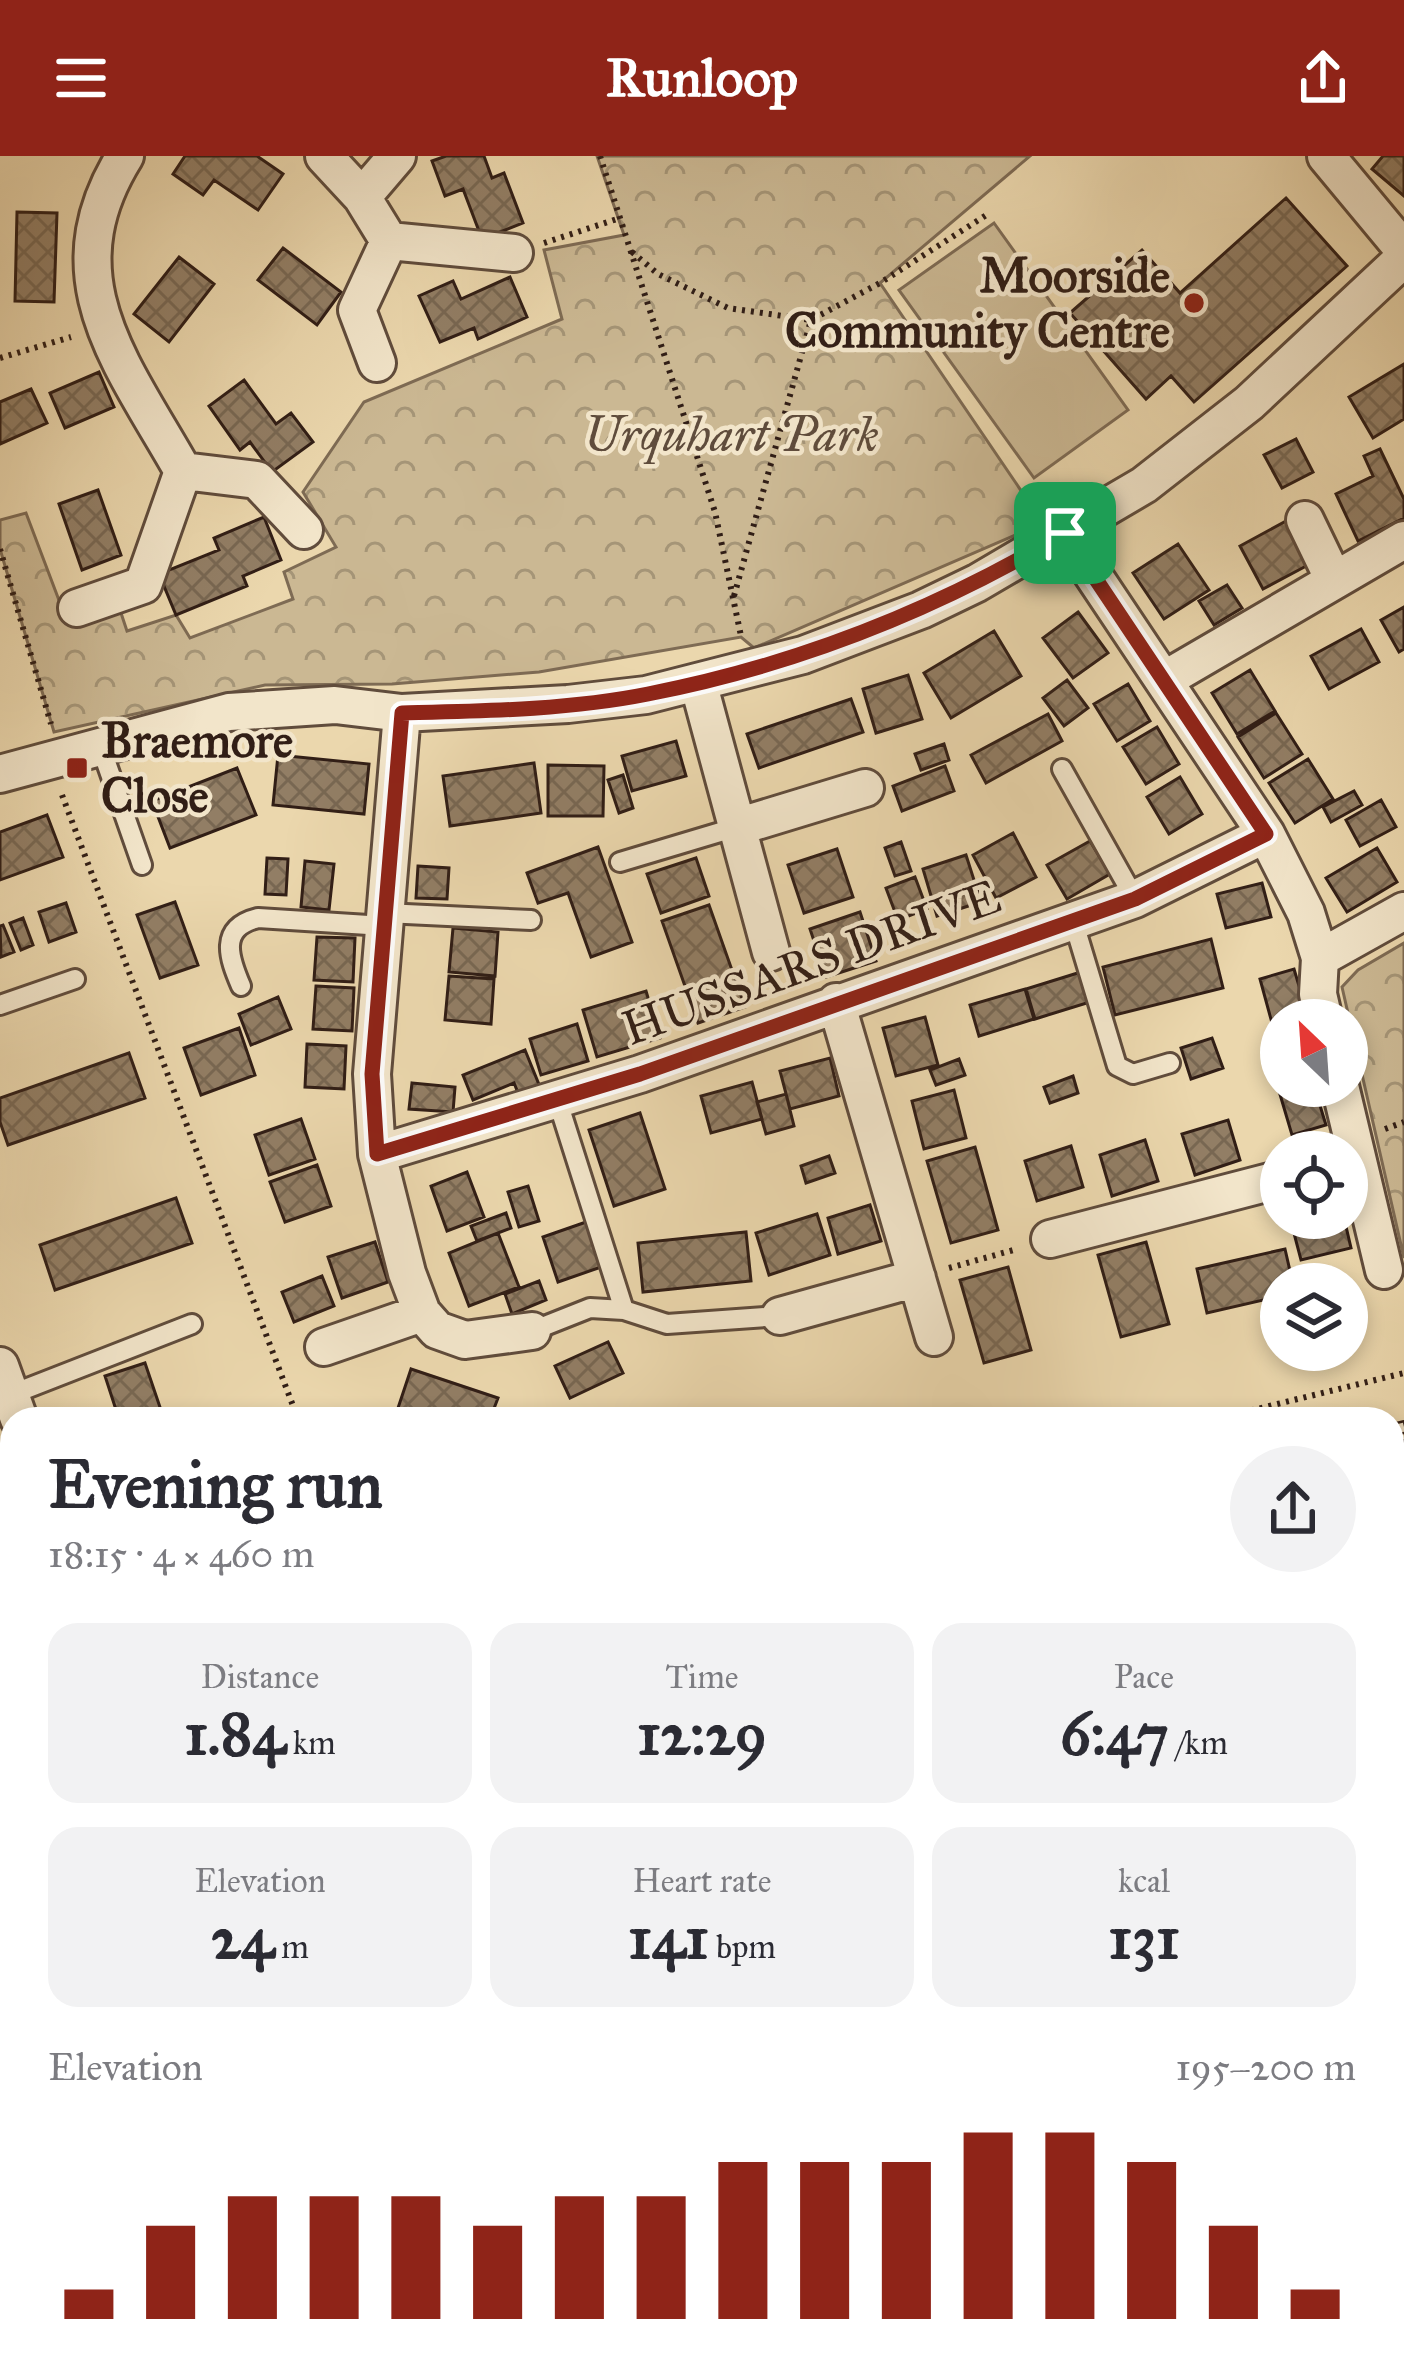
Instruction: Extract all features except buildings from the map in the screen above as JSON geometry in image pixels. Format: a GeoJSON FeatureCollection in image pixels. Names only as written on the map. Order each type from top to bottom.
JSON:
{"type":"FeatureCollection","features":[{"type":"Feature","properties":{"kind":"street"},"geometry":{"type":"LineString","coordinates":[[77,608],[143,584],[183,471],[103,327],[91,272],[94,218],[124,156]]}},
{"type":"Feature","properties":{"kind":"street"},"geometry":{"type":"LineString","coordinates":[[324,156],[362,197],[389,241]]}},
{"type":"Feature","properties":{"kind":"street"},"geometry":{"type":"LineString","coordinates":[[362,197],[397,156]]}},
{"type":"Feature","properties":{"kind":"street"},"geometry":{"type":"LineString","coordinates":[[0,774],[229,712],[335,705],[402,713],[646,695],[803,655],[921,610],[1065,533],[1190,452],[1249,403],[1404,254],[1328,157]]}},
{"type":"Feature","properties":{"kind":"street"},"geometry":{"type":"LineString","coordinates":[[389,241],[514,253]]}},
{"type":"Feature","properties":{"kind":"street"},"geometry":{"type":"LineString","coordinates":[[377,363],[358,310],[389,241]]}},
{"type":"Feature","properties":{"kind":"street"},"geometry":{"type":"LineString","coordinates":[[183,471],[257,480],[304,530]]}},
{"type":"Feature","properties":{"kind":"street"},"geometry":{"type":"LineString","coordinates":[[1305,520],[1333,578]]}},
{"type":"Feature","properties":{"kind":"street"},"geometry":{"type":"LineString","coordinates":[[1065,533],[1266,834],[1306,913],[1321,958],[1319,999]]}},
{"type":"Feature","properties":{"kind":"street"},"geometry":{"type":"LineString","coordinates":[[1164,680],[1404,540]]}},
{"type":"Feature","properties":{"kind":"street"},"geometry":{"type":"LineString","coordinates":[[698,682],[771,952]]}},
{"type":"Feature","properties":{"kind":"street"},"geometry":{"type":"LineString","coordinates":[[402,713],[372,1074],[377,1154],[422,1313],[437,1330],[465,1340],[532,1331]]}},
{"type":"Feature","properties":{"kind":"street"},"geometry":{"type":"LineString","coordinates":[[737,826],[866,788]]}},
{"type":"Feature","properties":{"kind":"street","name":"HUSSARS DRIVE"},"geometry":{"type":"LineString","coordinates":[[377,1154],[640,1074],[1135,899],[1266,834]]}},
{"type":"Feature","properties":{"kind":"street"},"geometry":{"type":"LineString","coordinates":[[1321,958],[1404,911]]}},
{"type":"Feature","properties":{"kind":"street"},"geometry":{"type":"LineString","coordinates":[[836,1002],[934,1337]]}},
{"type":"Feature","properties":{"kind":"street"},"geometry":{"type":"LineString","coordinates":[[1050,1239],[1260,1184]]}},
{"type":"Feature","properties":{"kind":"street"},"geometry":{"type":"LineString","coordinates":[[1368,1215],[1384,1270]]}},
{"type":"Feature","properties":{"kind":"street"},"geometry":{"type":"LineString","coordinates":[[780,1316],[916,1278]]}},
{"type":"Feature","properties":{"kind":"street"},"geometry":{"type":"LineString","coordinates":[[324,1347],[422,1313]]}},
{"type":"Feature","properties":{"kind":"lane"},"geometry":{"type":"LineString","coordinates":[[100,745],[142,866]]}},
{"type":"Feature","properties":{"kind":"lane"},"geometry":{"type":"LineString","coordinates":[[1062,769],[1135,899]]}},
{"type":"Feature","properties":{"kind":"lane"},"geometry":{"type":"LineString","coordinates":[[620,862],[737,826]]}},
{"type":"Feature","properties":{"kind":"lane"},"geometry":{"type":"LineString","coordinates":[[241,986],[228,943],[245,921],[258,918],[531,920]]}},
{"type":"Feature","properties":{"kind":"lane"},"geometry":{"type":"LineString","coordinates":[[1072,920],[1117,1066],[1133,1074],[1170,1063]]}},
{"type":"Feature","properties":{"kind":"lane"},"geometry":{"type":"LineString","coordinates":[[0,1004],[75,979]]}},
{"type":"Feature","properties":{"kind":"lane"},"geometry":{"type":"LineString","coordinates":[[557,1099],[624,1310]]}},
{"type":"Feature","properties":{"kind":"lane"},"geometry":{"type":"LineString","coordinates":[[532,1331],[590,1308],[624,1310],[667,1324],[780,1316]]}},
{"type":"Feature","properties":{"kind":"lane"},"geometry":{"type":"LineString","coordinates":[[7,1395],[192,1324]]}},
{"type":"Feature","properties":{"kind":"path"},"geometry":{"type":"LineString","coordinates":[[600,156],[715,512],[741,637]]}},
{"type":"Feature","properties":{"kind":"path"},"geometry":{"type":"LineString","coordinates":[[629,250],[658,274],[728,308],[811,320],[880,283],[988,214]]}},
{"type":"Feature","properties":{"kind":"path"},"geometry":{"type":"LineString","coordinates":[[514,253],[620,218]]}},
{"type":"Feature","properties":{"kind":"path"},"geometry":{"type":"LineString","coordinates":[[733,599],[811,320]]}},
{"type":"Feature","properties":{"kind":"path"},"geometry":{"type":"LineString","coordinates":[[0,358],[103,327]]}},
{"type":"Feature","properties":{"kind":"path"},"geometry":{"type":"LineString","coordinates":[[0,549],[61,755],[62,795],[293,1407]]}},
{"type":"Feature","properties":{"kind":"path"},"geometry":{"type":"LineString","coordinates":[[916,1278],[1050,1239]]}},
{"type":"Feature","properties":{"kind":"path"},"geometry":{"type":"LineString","coordinates":[[1265,1407],[1404,1373]]}},
{"type":"Feature","properties":{"kind":"green space","name":"Urquhart Park"},"geometry":{"type":"Polygon","coordinates":[[[597,156],[1030,156],[880,283],[1043,523],[754,648],[741,637],[539,672],[392,684],[265,685],[54,732],[0,549],[0,520],[26,513],[68,624],[119,607],[127,631],[176,615],[190,638],[293,599],[284,572],[336,547],[303,492],[364,402],[562,319],[544,250],[624,235],[597,156]]]}},
{"type":"Feature","properties":{"kind":"green space"},"geometry":{"type":"Polygon","coordinates":[[[994,223],[1128,410],[1034,478],[899,290],[994,223]]]}},
{"type":"Feature","properties":{"kind":"green space"},"geometry":{"type":"Polygon","coordinates":[[[1404,943],[1404,1258],[1368,1101],[1368,999],[1345,999],[1342,987],[1358,970],[1404,943]]]}},
{"type":"Feature","properties":{"kind":"place","name":"Moorside Community Centre"},"geometry":{"type":"Point","coordinates":[1194,303]}},
{"type":"Feature","properties":{"kind":"place","name":"Braemore Close"},"geometry":{"type":"Point","coordinates":[77,768]}},
{"type":"Feature","properties":{"kind":"route"},"geometry":{"type":"LineString","coordinates":[[1065,533],[1266,834],[1135,899],[640,1074],[377,1154],[372,1074],[402,713],[496,710],[646,695],[803,655],[921,610],[1065,533]]}}]}
